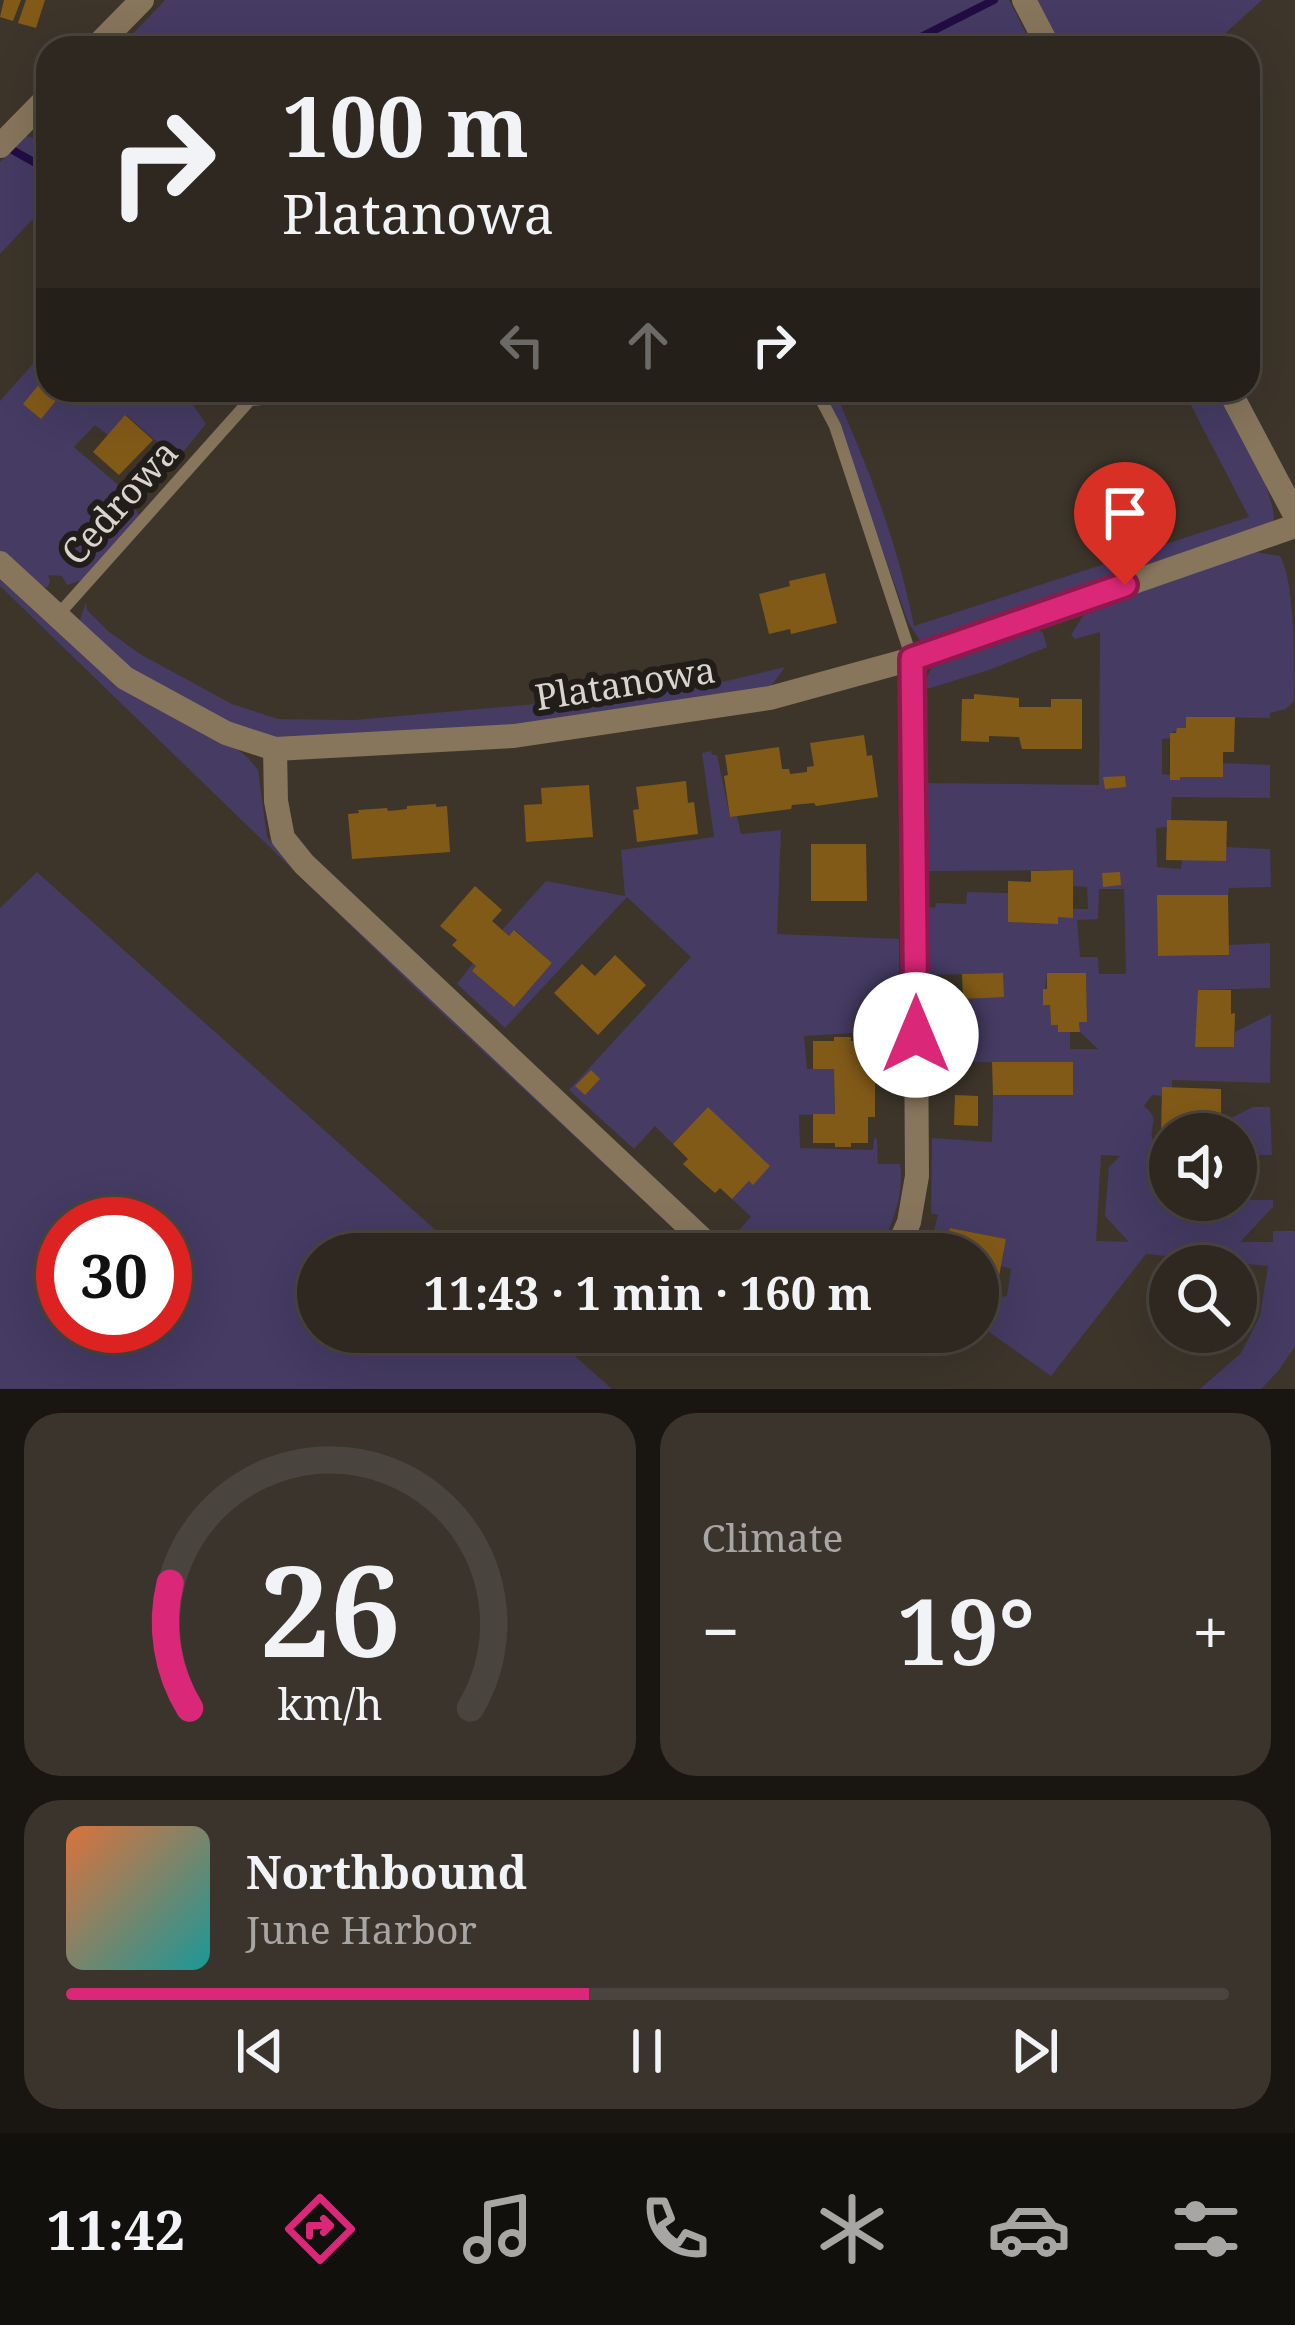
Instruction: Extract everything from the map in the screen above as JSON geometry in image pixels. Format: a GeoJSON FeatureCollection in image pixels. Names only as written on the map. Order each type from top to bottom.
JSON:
{"type":"FeatureCollection","features":[{"type":"Feature","properties":{"kind":"street"},"geometry":{"type":"LineString","coordinates":[[107,36],[142,0]]}},
{"type":"Feature","properties":{"kind":"street"},"geometry":{"type":"LineString","coordinates":[[1024,0],[1043,36]]}},
{"type":"Feature","properties":{"kind":"street"},"geometry":{"type":"LineString","coordinates":[[6,139],[36,109]]}},
{"type":"Feature","properties":{"kind":"street"},"geometry":{"type":"LineString","coordinates":[[1235,402],[1295,515]]}},
{"type":"Feature","properties":{"kind":"street","name":"Platanowa"},"geometry":{"type":"LineString","coordinates":[[0,562],[125,678],[226,733],[275,749],[538,733],[770,698],[912,659],[1295,526]]}},
{"type":"Feature","properties":{"kind":"street"},"geometry":{"type":"LineString","coordinates":[[904,1233],[917,1176],[912,659]]}},
{"type":"Feature","properties":{"kind":"street"},"geometry":{"type":"LineString","coordinates":[[275,749],[276,801],[284,838],[304,864],[696,1233]]}},
{"type":"Feature","properties":{"kind":"lane","name":"Cedrowa"},"geometry":{"type":"LineString","coordinates":[[57,616],[248,402]]}},
{"type":"Feature","properties":{"kind":"lane"},"geometry":{"type":"LineString","coordinates":[[822,402],[835,426],[912,659]]}},
{"type":"Feature","properties":{"kind":"shaded area"},"geometry":{"type":"Polygon","coordinates":[[[165,0],[1009,0],[1028,36],[131,36],[165,0]]]}},
{"type":"Feature","properties":{"kind":"shaded area"},"geometry":{"type":"Polygon","coordinates":[[[1034,0],[1262,0],[1222,36],[1054,36],[1034,0]]]}},
{"type":"Feature","properties":{"kind":"shaded area"},"geometry":{"type":"Polygon","coordinates":[[[26,136],[36,139],[36,216],[0,254],[0,162],[26,136]]]}},
{"type":"Feature","properties":{"kind":"shaded area"},"geometry":{"type":"Polygon","coordinates":[[[36,360],[36,402],[191,402],[206,424],[177,459],[126,415],[108,435],[95,425],[74,447],[124,490],[151,459],[165,470],[134,508],[141,517],[85,579],[67,585],[62,576],[48,575],[48,587],[44,587],[0,556],[0,401],[36,360]]]}},
{"type":"Feature","properties":{"kind":"shaded area"},"geometry":{"type":"Polygon","coordinates":[[[827,402],[839,402],[870,476],[900,565],[914,626],[1249,517],[1189,402],[1224,402],[1260,472],[1274,520],[1262,531],[925,643],[908,622],[827,402]]]}},
{"type":"Feature","properties":{"kind":"shaded area"},"geometry":{"type":"Polygon","coordinates":[[[1250,551],[1280,556],[1289,585],[1294,701],[1270,713],[1270,718],[1187,717],[1186,728],[1162,739],[1162,774],[1170,775],[1170,780],[1223,777],[1223,763],[1270,765],[1270,798],[1172,797],[1171,820],[1167,827],[1156,828],[1157,867],[1181,869],[1182,860],[1226,847],[1270,849],[1271,887],[1229,888],[1228,895],[1158,895],[1158,956],[1228,955],[1229,945],[1270,943],[1270,988],[1199,990],[1195,1046],[1234,1047],[1235,1032],[1271,1014],[1270,1083],[1172,1080],[1172,1087],[1162,1096],[1152,1095],[1144,1106],[1151,1113],[1149,1221],[1257,1221],[1257,1200],[1273,1200],[1273,1207],[1240,1242],[1273,1242],[1273,1231],[1295,1231],[1295,1346],[1261,1389],[1200,1389],[1241,1353],[1257,1353],[1257,1322],[1268,1266],[1257,1265],[1257,1245],[1149,1245],[1149,1254],[1051,1376],[999,1339],[999,1297],[1007,1296],[1011,1269],[1001,1266],[1006,1239],[999,1233],[934,1231],[938,1215],[931,1213],[932,1138],[992,1142],[993,1095],[1073,1095],[1073,1063],[958,1062],[932,1076],[930,995],[1004,996],[1002,973],[929,975],[929,907],[966,904],[967,892],[1008,893],[1008,922],[1057,923],[1058,917],[1073,917],[1073,909],[1088,909],[1087,887],[1073,886],[1072,870],[929,871],[926,783],[1099,785],[1100,632],[1075,639],[1071,635],[1083,616],[1081,610],[1250,551]],[[1099,889],[1098,919],[1077,920],[1080,957],[1098,957],[1099,974],[1126,974],[1124,889],[1099,889]],[[1047,973],[1043,1004],[1050,1005],[1051,1025],[1058,1025],[1058,1032],[1070,1032],[1070,1049],[1098,1049],[1080,1032],[1079,1022],[1087,1022],[1086,973],[1047,973]],[[1101,1155],[1096,1241],[1129,1242],[1105,1216],[1109,1167],[1120,1156],[1101,1155]]]}},
{"type":"Feature","properties":{"kind":"shaded area"},"geometry":{"type":"Polygon","coordinates":[[[0,580],[67,640],[222,736],[248,758],[258,770],[267,837],[280,852],[531,1094],[655,1205],[676,1231],[419,992],[0,586],[0,580]]]}},
{"type":"Feature","properties":{"kind":"shaded area"},"geometry":{"type":"Polygon","coordinates":[[[86,602],[87,610],[108,631],[140,654],[232,704],[278,719],[354,720],[558,702],[727,681],[785,667],[771,686],[751,696],[454,732],[277,737],[223,721],[130,671],[86,634],[80,620],[86,602]]]}},
{"type":"Feature","properties":{"kind":"shaded area"},"geometry":{"type":"Polygon","coordinates":[[[1034,626],[1043,633],[1047,647],[924,690],[938,661],[951,651],[1034,626]]]}},
{"type":"Feature","properties":{"kind":"shaded area"},"geometry":{"type":"Polygon","coordinates":[[[702,753],[717,755],[730,817],[737,816],[741,834],[781,830],[777,934],[899,939],[899,1028],[888,1036],[882,1050],[870,1050],[870,1038],[853,1033],[804,1036],[807,1069],[834,1069],[835,1114],[799,1115],[800,1148],[873,1150],[874,1138],[878,1164],[900,1164],[899,1199],[887,1233],[736,1233],[751,1217],[732,1199],[769,1166],[708,1107],[673,1144],[655,1126],[634,1149],[569,1090],[691,957],[627,897],[505,1028],[457,984],[473,963],[472,971],[514,1007],[552,963],[515,930],[509,936],[502,930],[546,881],[625,896],[621,850],[714,837],[702,753]]]}},
{"type":"Feature","properties":{"kind":"shaded area"},"geometry":{"type":"Polygon","coordinates":[[[37,872],[439,1233],[297,1233],[297,1353],[572,1353],[612,1389],[0,1389],[0,908],[37,872]]]}},
{"type":"Feature","properties":{"kind":"shaded area"},"geometry":{"type":"Polygon","coordinates":[[[1270,1107],[1272,1155],[1257,1155],[1257,1113],[1241,1113],[1270,1107]]]}},
{"type":"Feature","properties":{"kind":"building"},"geometry":{"type":"Polygon","coordinates":[[[4,0],[21,0],[13,21],[0,17],[4,0]]]}},
{"type":"Feature","properties":{"kind":"building"},"geometry":{"type":"Polygon","coordinates":[[[26,0],[45,0],[36,28],[18,23],[26,0]]]}},
{"type":"Feature","properties":{"kind":"building"},"geometry":{"type":"Polygon","coordinates":[[[36,388],[36,402],[55,402],[41,419],[23,404],[36,388]]]}},
{"type":"Feature","properties":{"kind":"building"},"geometry":{"type":"Polygon","coordinates":[[[125,415],[153,440],[119,475],[93,452],[125,415]]]}},
{"type":"Feature","properties":{"kind":"building"},"geometry":{"type":"Polygon","coordinates":[[[825,573],[837,623],[769,634],[759,594],[825,573]]]}},
{"type":"Feature","properties":{"kind":"building"},"geometry":{"type":"Polygon","coordinates":[[[974,694],[1019,698],[1019,707],[1051,707],[1051,699],[1082,699],[1082,749],[1022,749],[1019,737],[961,741],[962,699],[974,699],[974,694]]]}},
{"type":"Feature","properties":{"kind":"building"},"geometry":{"type":"Polygon","coordinates":[[[1186,717],[1235,717],[1234,752],[1223,752],[1223,777],[1170,780],[1170,733],[1186,728],[1186,717]]]}},
{"type":"Feature","properties":{"kind":"building"},"geometry":{"type":"Polygon","coordinates":[[[864,735],[878,797],[730,817],[725,755],[779,747],[782,769],[789,769],[790,774],[807,772],[807,767],[814,766],[810,743],[864,735]]]}},
{"type":"Feature","properties":{"kind":"building"},"geometry":{"type":"Polygon","coordinates":[[[1125,776],[1126,787],[1105,789],[1103,777],[1125,776]]]}},
{"type":"Feature","properties":{"kind":"building"},"geometry":{"type":"Polygon","coordinates":[[[686,781],[698,834],[637,842],[636,787],[686,781]]]}},
{"type":"Feature","properties":{"kind":"building"},"geometry":{"type":"Polygon","coordinates":[[[589,785],[593,837],[526,842],[524,805],[542,804],[541,788],[589,785]]]}},
{"type":"Feature","properties":{"kind":"building"},"geometry":{"type":"Polygon","coordinates":[[[447,806],[450,852],[352,859],[348,814],[447,806]]]}},
{"type":"Feature","properties":{"kind":"building"},"geometry":{"type":"Polygon","coordinates":[[[1167,820],[1227,821],[1226,861],[1166,860],[1167,820]]]}},
{"type":"Feature","properties":{"kind":"building"},"geometry":{"type":"Polygon","coordinates":[[[811,844],[866,844],[867,901],[811,901],[811,844]]]}},
{"type":"Feature","properties":{"kind":"building"},"geometry":{"type":"Polygon","coordinates":[[[1073,870],[1073,918],[1058,917],[1058,924],[1008,922],[1008,881],[1031,882],[1031,871],[1073,870]]]}},
{"type":"Feature","properties":{"kind":"building"},"geometry":{"type":"Polygon","coordinates":[[[1120,872],[1121,885],[1103,887],[1102,873],[1120,872]]]}},
{"type":"Feature","properties":{"kind":"building"},"geometry":{"type":"Polygon","coordinates":[[[475,886],[502,910],[492,921],[509,936],[514,930],[552,963],[514,1007],[472,971],[476,966],[452,945],[457,940],[440,926],[475,886]]]}},
{"type":"Feature","properties":{"kind":"building"},"geometry":{"type":"Polygon","coordinates":[[[1157,895],[1228,895],[1229,955],[1158,956],[1157,895]]]}},
{"type":"Feature","properties":{"kind":"building"},"geometry":{"type":"Polygon","coordinates":[[[615,955],[646,985],[598,1035],[554,993],[582,964],[595,976],[615,955]]]}},
{"type":"Feature","properties":{"kind":"building"},"geometry":{"type":"Polygon","coordinates":[[[1003,973],[1004,997],[963,999],[962,974],[1003,973]]]}},
{"type":"Feature","properties":{"kind":"building"},"geometry":{"type":"Polygon","coordinates":[[[1047,973],[1086,973],[1087,1022],[1079,1022],[1080,1032],[1058,1032],[1058,1025],[1051,1025],[1050,1005],[1043,1005],[1047,973]]]}},
{"type":"Feature","properties":{"kind":"building"},"geometry":{"type":"Polygon","coordinates":[[[1198,990],[1231,990],[1234,1047],[1195,1047],[1198,990]]]}},
{"type":"Feature","properties":{"kind":"building"},"geometry":{"type":"Polygon","coordinates":[[[834,1037],[867,1041],[868,1067],[875,1067],[875,1117],[868,1117],[868,1143],[835,1147],[835,1143],[813,1143],[813,1114],[835,1114],[834,1069],[813,1069],[813,1041],[834,1041],[834,1037]]]}},
{"type":"Feature","properties":{"kind":"building"},"geometry":{"type":"Polygon","coordinates":[[[992,1062],[1073,1062],[1073,1095],[993,1095],[992,1062]]]}},
{"type":"Feature","properties":{"kind":"building"},"geometry":{"type":"Polygon","coordinates":[[[591,1070],[600,1079],[585,1095],[575,1086],[591,1070]]]}},
{"type":"Feature","properties":{"kind":"building"},"geometry":{"type":"Polygon","coordinates":[[[1162,1087],[1221,1089],[1221,1113],[1161,1113],[1162,1087]]]}},
{"type":"Feature","properties":{"kind":"building"},"geometry":{"type":"Polygon","coordinates":[[[955,1095],[978,1096],[978,1126],[954,1125],[955,1095]]]}},
{"type":"Feature","properties":{"kind":"building"},"geometry":{"type":"Polygon","coordinates":[[[708,1107],[770,1166],[732,1199],[720,1188],[715,1193],[698,1178],[683,1164],[688,1159],[673,1144],[708,1107]]]}},
{"type":"Feature","properties":{"kind":"building"},"geometry":{"type":"Polygon","coordinates":[[[999,1238],[1006,1239],[999,1277],[999,1238]]]}},
{"type":"Feature","properties":{"kind":"waterway"},"geometry":{"type":"LineString","coordinates":[[923,36],[994,0]]}},
{"type":"Feature","properties":{"kind":"waterway"},"geometry":{"type":"LineString","coordinates":[[7,147],[36,163]]}},
{"type":"Feature","properties":{"kind":"route"},"geometry":{"type":"LineString","coordinates":[[916,1035],[912,659],[1125,585]]}}]}
